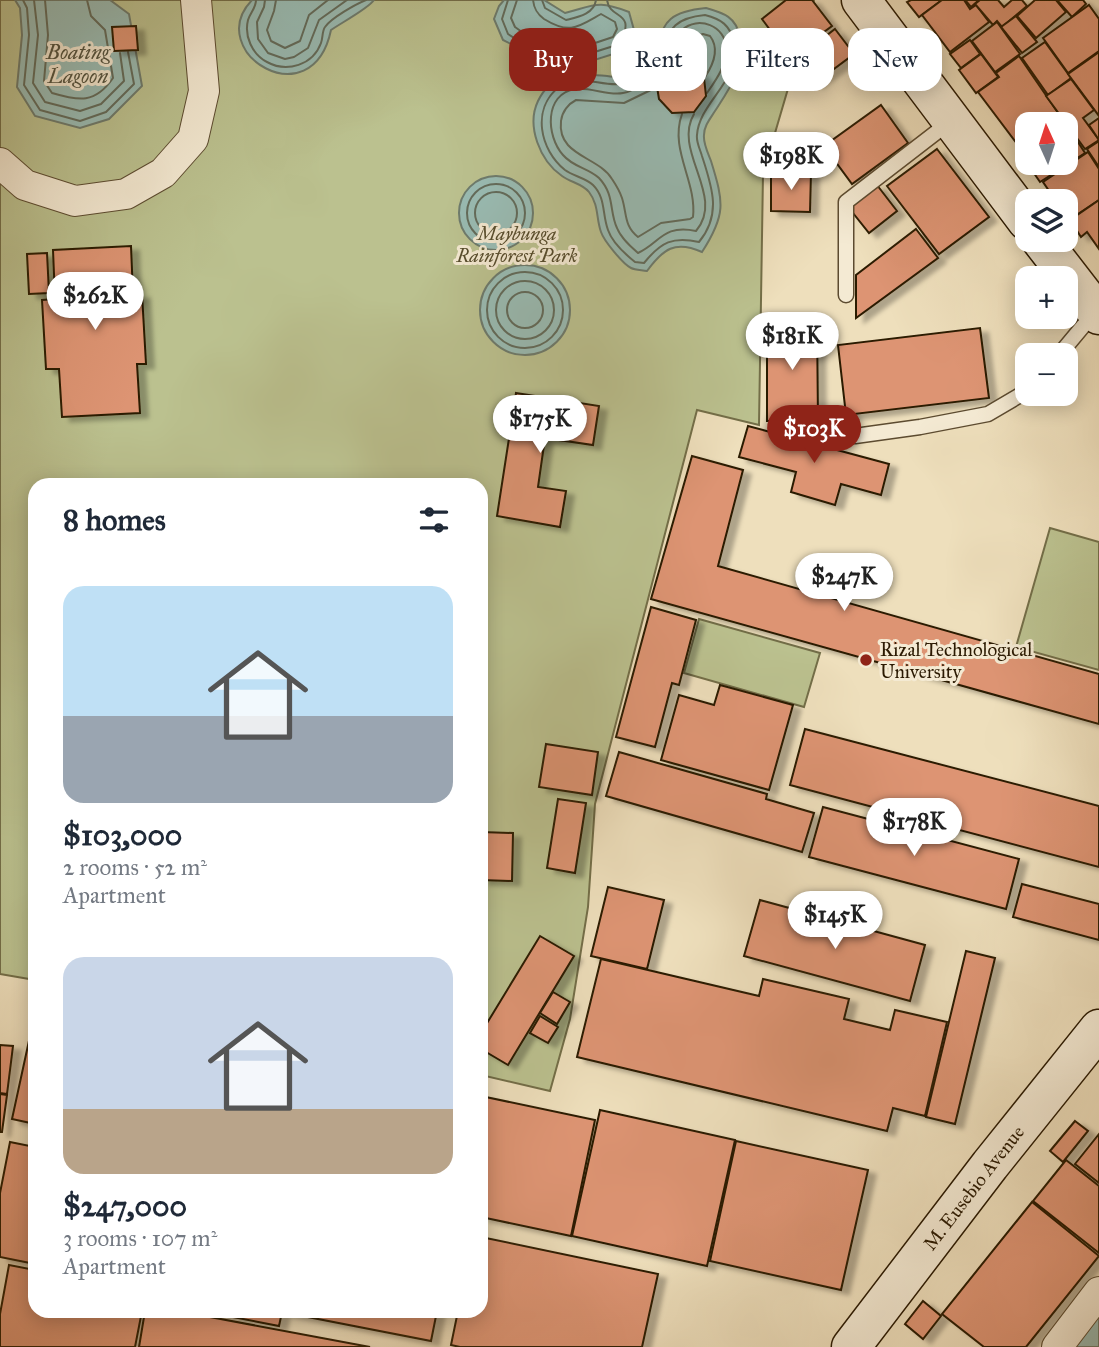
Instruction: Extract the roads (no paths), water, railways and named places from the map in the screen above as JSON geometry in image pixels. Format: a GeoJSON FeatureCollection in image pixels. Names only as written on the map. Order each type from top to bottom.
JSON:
{"type":"FeatureCollection","features":[{"type":"Feature","properties":{"kind":"street"},"geometry":{"type":"LineString","coordinates":[[0,163],[25,185],[75,201],[126,194],[163,173],[193,139],[204,91],[196,0]]}},
{"type":"Feature","properties":{"kind":"street"},"geometry":{"type":"LineString","coordinates":[[861,0],[1015,205]]}},
{"type":"Feature","properties":{"kind":"street"},"geometry":{"type":"LineString","coordinates":[[1050,252],[1097,313]]}},
{"type":"Feature","properties":{"kind":"street","name":"M. Eusebio Avenue"},"geometry":{"type":"LineString","coordinates":[[850,1347],[1099,1029]]}},
{"type":"Feature","properties":{"kind":"street"},"geometry":{"type":"LineString","coordinates":[[1057,1347],[1099,1292]]}},
{"type":"Feature","properties":{"kind":"lane"},"geometry":{"type":"LineString","coordinates":[[846,295],[846,202],[951,121]]}},
{"type":"Feature","properties":{"kind":"lane"},"geometry":{"type":"LineString","coordinates":[[1070,343],[1097,313]]}},
{"type":"Feature","properties":{"kind":"lane"},"geometry":{"type":"LineString","coordinates":[[855,436],[988,414],[1015,398]]}},
{"type":"Feature","properties":{"kind":"water","name":"Boating Lagoon"},"geometry":{"type":"Polygon","coordinates":[[[15,0],[110,0],[129,14],[142,86],[109,119],[80,128],[35,116],[17,87],[22,35],[20,8],[15,0]]]}},
{"type":"Feature","properties":{"kind":"water"},"geometry":{"type":"Polygon","coordinates":[[[252,0],[374,0],[331,30],[320,57],[304,71],[284,74],[266,68],[250,56],[241,39],[240,20],[252,0]]]}},
{"type":"Feature","properties":{"kind":"water"},"geometry":{"type":"Polygon","coordinates":[[[504,0],[544,0],[565,13],[590,6],[610,6],[629,12],[633,28],[611,28],[611,55],[597,59],[597,28],[509,28],[509,43],[503,40],[494,19],[504,0]]]}},
{"type":"Feature","properties":{"kind":"water"},"geometry":{"type":"Polygon","coordinates":[[[706,8],[724,14],[737,28],[721,28],[721,91],[728,91],[704,132],[720,198],[719,218],[702,252],[693,248],[677,247],[664,252],[647,271],[633,269],[619,257],[603,236],[589,192],[562,176],[547,161],[537,142],[535,111],[544,91],[597,91],[597,76],[611,77],[611,91],[707,91],[707,28],[664,28],[674,16],[706,8]]]}},
{"type":"Feature","properties":{"kind":"water"},"geometry":{"type":"Polygon","coordinates":[[[496,176],[510,179],[522,187],[530,199],[533,213],[530,227],[522,239],[510,247],[496,250],[482,247],[470,239],[462,227],[459,213],[462,199],[470,187],[482,179],[496,176]]]}},
{"type":"Feature","properties":{"kind":"water"},"geometry":{"type":"Polygon","coordinates":[[[525,265],[542,269],[557,278],[566,293],[570,310],[566,327],[557,342],[542,351],[525,355],[508,351],[493,342],[484,327],[480,310],[484,293],[493,278],[508,269],[525,265]]]}},
{"type":"Feature","properties":{"kind":"water"},"geometry":{"type":"Polygon","coordinates":[[[1099,1308],[1099,1347],[1073,1347],[1099,1308]]]}},
{"type":"Feature","properties":{"kind":"place","name":"Rizal Technological University"},"geometry":{"type":"Point","coordinates":[866,660]}},
{"type":"Feature","properties":{"kind":"park label","name":"Maybunga Rainforest Park"},"geometry":{"type":"Point","coordinates":[517,244]}}]}
